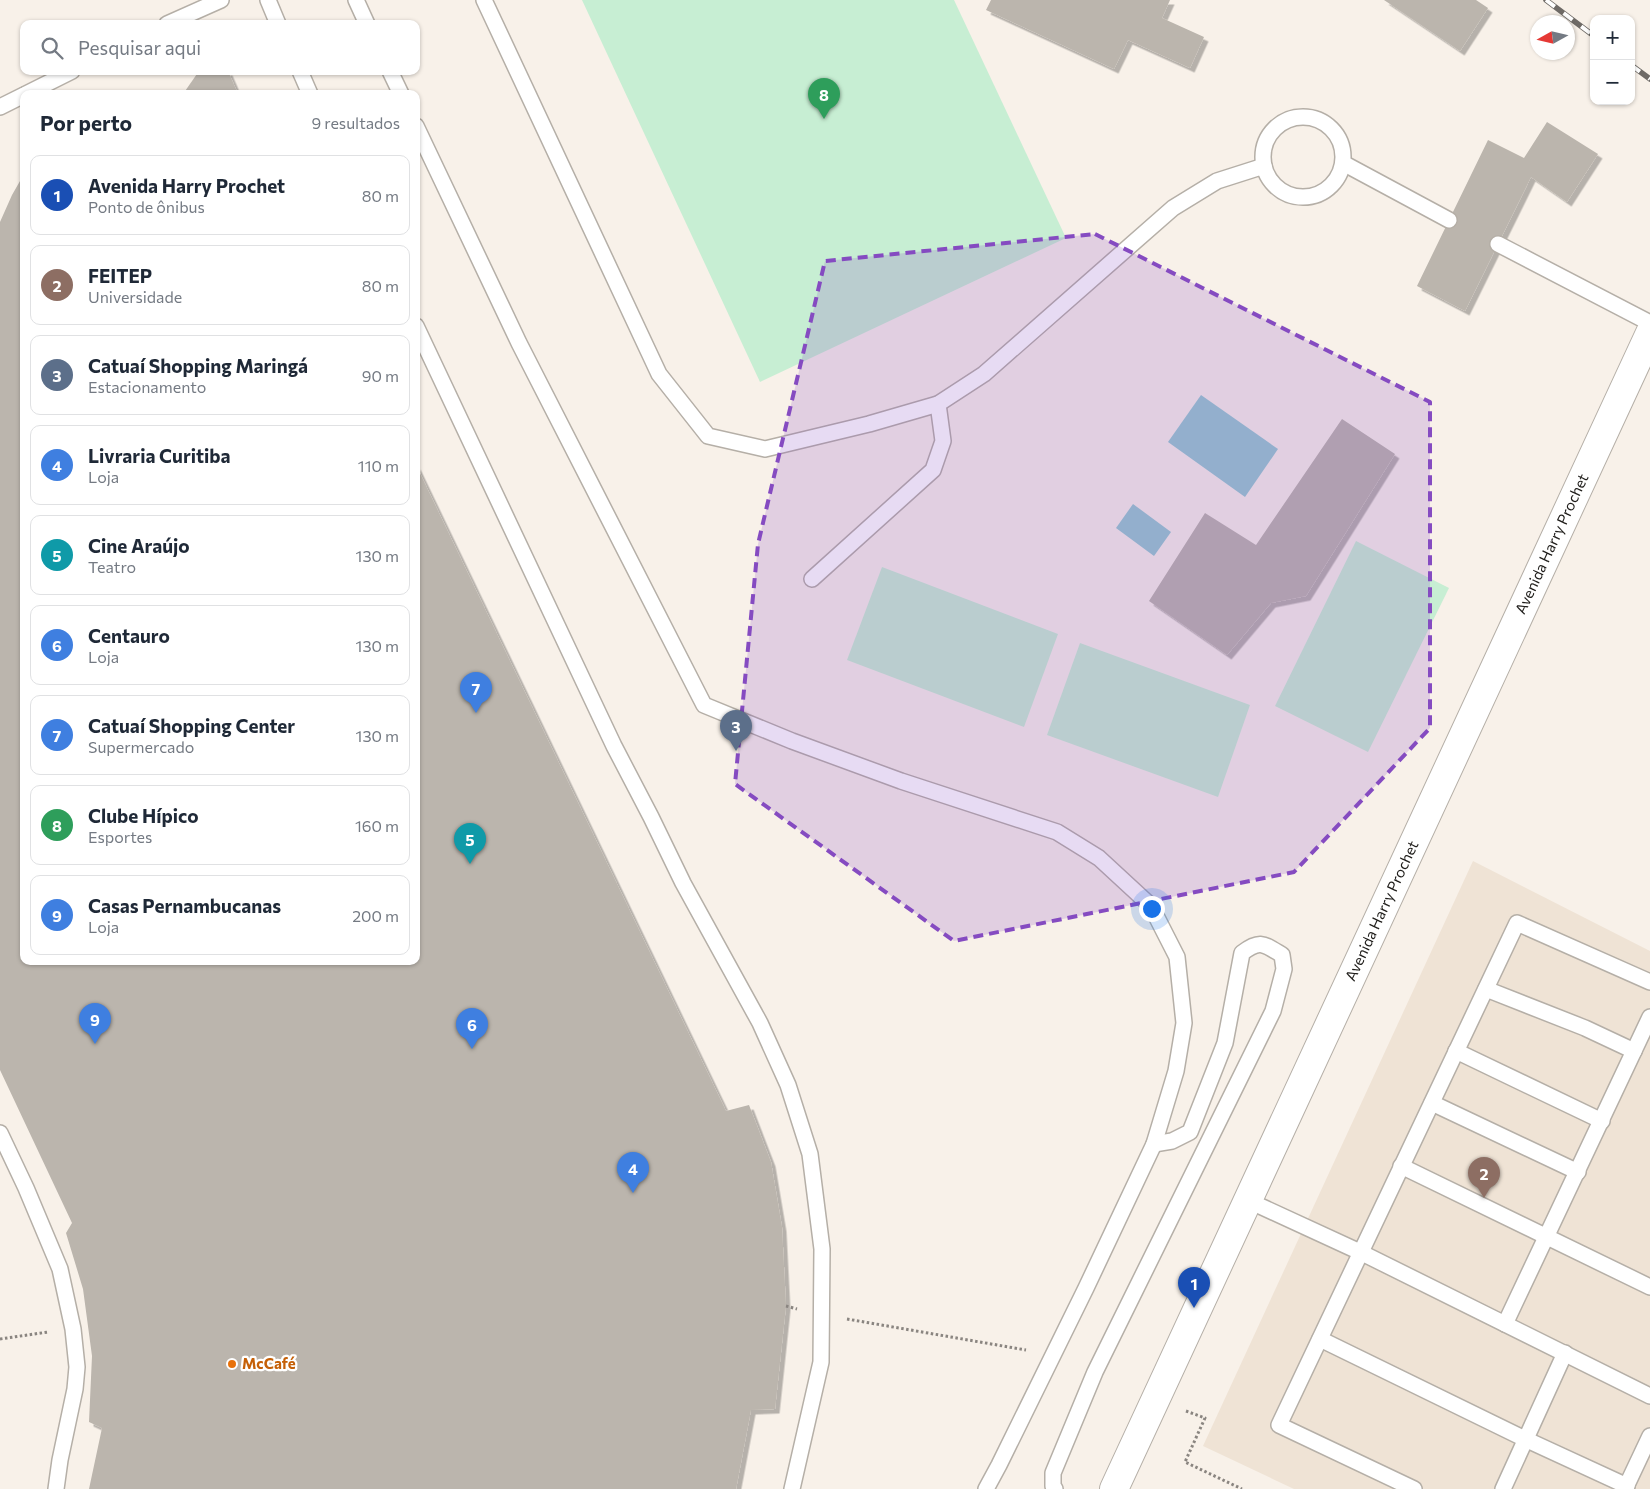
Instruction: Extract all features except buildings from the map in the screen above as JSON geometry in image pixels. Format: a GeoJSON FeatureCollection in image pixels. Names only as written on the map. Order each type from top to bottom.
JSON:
{"type":"FeatureCollection","features":[{"type":"Feature","properties":{"kind":"street","name":"Avenida Harry Prochet"},"geometry":{"type":"LineString","coordinates":[[1114,1489],[1650,333]]}},
{"type":"Feature","properties":{"kind":"lane"},"geometry":{"type":"LineString","coordinates":[[177,20],[221,0]]}},
{"type":"Feature","properties":{"kind":"lane"},"geometry":{"type":"LineString","coordinates":[[268,0],[276,20]]}},
{"type":"Feature","properties":{"kind":"lane"},"geometry":{"type":"LineString","coordinates":[[356,0],[365,20]]}},
{"type":"Feature","properties":{"kind":"lane"},"geometry":{"type":"LineString","coordinates":[[484,0],[659,374],[708,436],[764,449],[869,424],[938,404],[984,374],[1173,208],[1217,181],[1264,166]]}},
{"type":"Feature","properties":{"kind":"lane"},"geometry":{"type":"LineString","coordinates":[[33,90],[64,75]]}},
{"type":"Feature","properties":{"kind":"lane"},"geometry":{"type":"LineString","coordinates":[[302,75],[308,90]]}},
{"type":"Feature","properties":{"kind":"lane"},"geometry":{"type":"LineString","coordinates":[[392,75],[399,90]]}},
{"type":"Feature","properties":{"kind":"lane"},"geometry":{"type":"LineString","coordinates":[[0,106],[20,96]]}},
{"type":"Feature","properties":{"kind":"lane"},"geometry":{"type":"LineString","coordinates":[[1294,117],[1309,117],[1324,122],[1336,134],[1342,148],[1343,163],[1337,178],[1326,190],[1312,196],[1296,197],[1282,191],[1270,180],[1264,166],[1263,150],[1269,136],[1279,124],[1294,117]]}},
{"type":"Feature","properties":{"kind":"lane"},"geometry":{"type":"LineString","coordinates":[[420,134],[519,342],[704,705],[792,741],[892,778],[1057,832],[1099,858],[1151,906],[1177,957],[1184,1023],[1176,1071],[1154,1144],[1086,1288],[986,1489]]}},
{"type":"Feature","properties":{"kind":"lane"},"geometry":{"type":"LineString","coordinates":[[1343,163],[1449,220]]}},
{"type":"Feature","properties":{"kind":"lane"},"geometry":{"type":"LineString","coordinates":[[1498,244],[1650,322]]}},
{"type":"Feature","properties":{"kind":"lane"},"geometry":{"type":"LineString","coordinates":[[420,334],[614,746],[683,883],[760,1023],[788,1085],[810,1154],[822,1249],[821,1362],[792,1489]]}},
{"type":"Feature","properties":{"kind":"lane"},"geometry":{"type":"LineString","coordinates":[[812,578],[932,470],[942,441],[938,404]]}},
{"type":"Feature","properties":{"kind":"lane"},"geometry":{"type":"LineString","coordinates":[[1414,1489],[1279,1425],[1517,922],[1650,982]]}},
{"type":"Feature","properties":{"kind":"lane"},"geometry":{"type":"LineString","coordinates":[[1055,1489],[1053,1473],[1095,1372],[1273,1011],[1284,969],[1282,954],[1263,944],[1252,945],[1242,953],[1225,1043],[1190,1132],[1172,1141],[1154,1144]]}},
{"type":"Feature","properties":{"kind":"lane"},"geometry":{"type":"LineString","coordinates":[[1486,989],[1585,1028],[1634,1051]]}},
{"type":"Feature","properties":{"kind":"lane"},"geometry":{"type":"LineString","coordinates":[[1505,1324],[1650,1017]]}},
{"type":"Feature","properties":{"kind":"lane"},"geometry":{"type":"LineString","coordinates":[[1456,1050],[1602,1121]]}},
{"type":"Feature","properties":{"kind":"lane"},"geometry":{"type":"LineString","coordinates":[[1432,1103],[1578,1172]]}},
{"type":"Feature","properties":{"kind":"lane"},"geometry":{"type":"LineString","coordinates":[[0,1133],[26,1188],[60,1269],[73,1329],[78,1366],[56,1489]]}},
{"type":"Feature","properties":{"kind":"lane"},"geometry":{"type":"LineString","coordinates":[[1401,1166],[1650,1287]]}},
{"type":"Feature","properties":{"kind":"lane"},"geometry":{"type":"LineString","coordinates":[[1248,1200],[1360,1252],[1650,1396]]}},
{"type":"Feature","properties":{"kind":"lane"},"geometry":{"type":"LineString","coordinates":[[1320,1339],[1626,1487],[1650,1436]]}},
{"type":"Feature","properties":{"kind":"lane"},"geometry":{"type":"LineString","coordinates":[[1503,1489],[1565,1353]]}},
{"type":"Feature","properties":{"kind":"path"},"geometry":{"type":"LineString","coordinates":[[786,1306],[822,1315],[1052,1355]]}},
{"type":"Feature","properties":{"kind":"path"},"geometry":{"type":"LineString","coordinates":[[0,1339],[73,1329]]}},
{"type":"Feature","properties":{"kind":"path"},"geometry":{"type":"LineString","coordinates":[[1155,1398],[1205,1418],[1185,1462],[1242,1489]]}},
{"type":"Feature","properties":{"kind":"highlighted area"},"geometry":{"type":"Polygon","coordinates":[[[1095,234],[1430,402],[1430,728],[1294,872],[954,941],[735,784],[758,544],[825,261],[1095,234]]]}},
{"type":"Feature","properties":{"kind":"shaded area"},"geometry":{"type":"Polygon","coordinates":[[[1473,861],[1650,951],[1650,1489],[1294,1489],[1203,1446],[1473,861]]]}},
{"type":"Feature","properties":{"kind":"green space"},"geometry":{"type":"Polygon","coordinates":[[[582,0],[954,0],[1066,238],[760,382],[582,0]]]}},
{"type":"Feature","properties":{"kind":"green space"},"geometry":{"type":"Polygon","coordinates":[[[1356,541],[1449,588],[1368,752],[1275,706],[1356,541]]]}},
{"type":"Feature","properties":{"kind":"green space"},"geometry":{"type":"Polygon","coordinates":[[[882,567],[1058,634],[1024,727],[847,660],[882,567]]]}},
{"type":"Feature","properties":{"kind":"green space"},"geometry":{"type":"Polygon","coordinates":[[[1080,643],[1250,705],[1218,797],[1047,735],[1080,643]]]}},
{"type":"Feature","properties":{"kind":"water"},"geometry":{"type":"Polygon","coordinates":[[[1201,395],[1278,449],[1245,497],[1168,442],[1201,395]]]}},
{"type":"Feature","properties":{"kind":"water"},"geometry":{"type":"Polygon","coordinates":[[[1133,504],[1171,532],[1154,556],[1116,528],[1133,504]]]}},
{"type":"Feature","properties":{"kind":"railway"},"geometry":{"type":"LineString","coordinates":[[1546,0],[1590,33]]}},
{"type":"Feature","properties":{"kind":"railway"},"geometry":{"type":"LineString","coordinates":[[1635,68],[1650,79]]}},
{"type":"Feature","properties":{"kind":"place","name":"Clube Hípico"},"geometry":{"type":"Point","coordinates":[824,119]}},
{"type":"Feature","properties":{"kind":"place","name":"Catuaí Shopping Center"},"geometry":{"type":"Point","coordinates":[476,713]}},
{"type":"Feature","properties":{"kind":"place","name":"Catuaí Shopping Maringá"},"geometry":{"type":"Point","coordinates":[736,751]}},
{"type":"Feature","properties":{"kind":"place","name":"Cine Araújo"},"geometry":{"type":"Point","coordinates":[470,864]}},
{"type":"Feature","properties":{"kind":"place","name":"Casas Pernambucanas"},"geometry":{"type":"Point","coordinates":[95,1044]}},
{"type":"Feature","properties":{"kind":"place","name":"Centauro"},"geometry":{"type":"Point","coordinates":[472,1049]}},
{"type":"Feature","properties":{"kind":"place","name":"Livraria Curitiba"},"geometry":{"type":"Point","coordinates":[633,1193]}},
{"type":"Feature","properties":{"kind":"place","name":"FEITEP"},"geometry":{"type":"Point","coordinates":[1484,1198]}},
{"type":"Feature","properties":{"kind":"place","name":"Avenida Harry Prochet"},"geometry":{"type":"Point","coordinates":[1194,1308]}},
{"type":"Feature","properties":{"kind":"place","name":"McCafé"},"geometry":{"type":"Point","coordinates":[232,1364]}}]}
